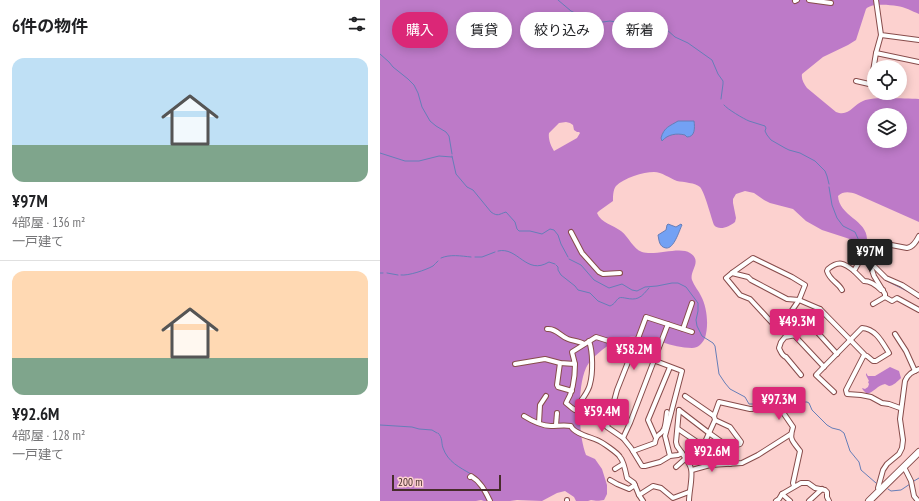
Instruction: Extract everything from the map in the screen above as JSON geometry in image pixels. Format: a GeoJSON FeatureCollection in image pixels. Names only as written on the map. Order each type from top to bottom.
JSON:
{"type":"FeatureCollection","features":[{"type":"Feature","properties":{"kind":"main road"},"geometry":{"type":"LineString","coordinates":[[869,501],[919,452]]}},
{"type":"Feature","properties":{"kind":"street"},"geometry":{"type":"LineString","coordinates":[[809,0],[831,3]]}},
{"type":"Feature","properties":{"kind":"street"},"geometry":{"type":"LineString","coordinates":[[856,81],[869,84],[871,83],[876,53],[882,35],[876,0]]}},
{"type":"Feature","properties":{"kind":"street"},"geometry":{"type":"LineString","coordinates":[[882,35],[919,40]]}},
{"type":"Feature","properties":{"kind":"street"},"geometry":{"type":"LineString","coordinates":[[876,53],[919,62]]}},
{"type":"Feature","properties":{"kind":"street"},"geometry":{"type":"LineString","coordinates":[[571,232],[582,253],[599,272],[603,274],[620,273]]}},
{"type":"Feature","properties":{"kind":"street"},"geometry":{"type":"LineString","coordinates":[[854,271],[859,262],[874,246],[886,244],[907,248],[916,242],[919,236]]}},
{"type":"Feature","properties":{"kind":"street"},"geometry":{"type":"LineString","coordinates":[[866,255],[874,276],[883,290],[885,297],[892,301],[897,298],[919,310]]}},
{"type":"Feature","properties":{"kind":"street"},"geometry":{"type":"LineString","coordinates":[[866,255],[886,278],[902,285],[919,296]]}},
{"type":"Feature","properties":{"kind":"street"},"geometry":{"type":"LineString","coordinates":[[753,258],[805,285],[799,300],[782,325],[777,328],[750,299],[740,295],[737,292],[726,278],[732,273],[753,258]]}},
{"type":"Feature","properties":{"kind":"street"},"geometry":{"type":"LineString","coordinates":[[842,290],[841,287],[830,278],[827,271],[836,264],[840,263],[845,264],[864,281],[875,284],[883,290]]}},
{"type":"Feature","properties":{"kind":"street"},"geometry":{"type":"LineString","coordinates":[[732,273],[748,277],[787,299],[799,300],[820,309],[851,340],[863,352],[864,355],[874,361],[889,353],[875,333],[868,329],[862,328],[851,340],[838,354],[816,375],[834,392]]}},
{"type":"Feature","properties":{"kind":"street"},"geometry":{"type":"LineString","coordinates":[[873,304],[885,297]]}},
{"type":"Feature","properties":{"kind":"street"},"geometry":{"type":"LineString","coordinates":[[683,329],[692,303]]}},
{"type":"Feature","properties":{"kind":"street"},"geometry":{"type":"LineString","coordinates":[[801,375],[782,354],[779,348],[785,337],[796,335],[820,309]]}},
{"type":"Feature","properties":{"kind":"street"},"geometry":{"type":"LineString","coordinates":[[682,453],[670,456],[660,462],[642,466],[623,438],[607,427],[618,390],[646,317],[692,332]]}},
{"type":"Feature","properties":{"kind":"street"},"geometry":{"type":"LineString","coordinates":[[808,322],[838,354]]}},
{"type":"Feature","properties":{"kind":"street"},"geometry":{"type":"LineString","coordinates":[[623,438],[668,324]]}},
{"type":"Feature","properties":{"kind":"street"},"geometry":{"type":"LineString","coordinates":[[547,329],[550,328],[568,339],[584,344]]}},
{"type":"Feature","properties":{"kind":"street"},"geometry":{"type":"LineString","coordinates":[[880,490],[878,488],[883,470],[887,464],[899,454],[902,448],[903,440],[900,408],[905,381],[911,373],[918,371],[895,334]]}},
{"type":"Feature","properties":{"kind":"street"},"geometry":{"type":"LineString","coordinates":[[794,335],[824,367]]}},
{"type":"Feature","properties":{"kind":"street"},"geometry":{"type":"LineString","coordinates":[[575,410],[566,403],[572,391],[575,372],[572,352],[596,337],[682,372],[665,436],[670,456]]}},
{"type":"Feature","properties":{"kind":"street"},"geometry":{"type":"LineString","coordinates":[[581,400],[587,392],[590,384],[591,353],[589,342]]}},
{"type":"Feature","properties":{"kind":"street"},"geometry":{"type":"LineString","coordinates":[[864,355],[846,390],[847,394],[871,397],[882,403],[900,408]]}},
{"type":"Feature","properties":{"kind":"street"},"geometry":{"type":"LineString","coordinates":[[515,364],[545,359],[560,363],[575,364]]}},
{"type":"Feature","properties":{"kind":"street"},"geometry":{"type":"LineString","coordinates":[[560,363],[557,385],[558,387],[572,391]]}},
{"type":"Feature","properties":{"kind":"street"},"geometry":{"type":"LineString","coordinates":[[656,438],[648,420],[670,367]]}},
{"type":"Feature","properties":{"kind":"street"},"geometry":{"type":"LineString","coordinates":[[539,423],[540,405],[546,396]]}},
{"type":"Feature","properties":{"kind":"street"},"geometry":{"type":"LineString","coordinates":[[676,467],[687,459],[730,448],[740,444],[741,442],[730,427],[685,396]]}},
{"type":"Feature","properties":{"kind":"street"},"geometry":{"type":"LineString","coordinates":[[699,457],[715,418],[719,402],[750,409],[780,408],[793,426],[791,438],[800,451],[793,483],[794,486]]}},
{"type":"Feature","properties":{"kind":"street"},"geometry":{"type":"LineString","coordinates":[[689,501],[692,470],[676,442],[679,410],[730,448]]}},
{"type":"Feature","properties":{"kind":"street"},"geometry":{"type":"LineString","coordinates":[[633,451],[655,443],[657,436],[661,434],[664,429],[667,412]]}},
{"type":"Feature","properties":{"kind":"street"},"geometry":{"type":"LineString","coordinates":[[556,425],[557,413]]}},
{"type":"Feature","properties":{"kind":"street"},"geometry":{"type":"LineString","coordinates":[[524,416],[550,426],[571,426],[573,430],[598,440],[620,457],[627,478],[634,482],[642,501]]}},
{"type":"Feature","properties":{"kind":"street"},"geometry":{"type":"LineString","coordinates":[[678,429],[703,446]]}},
{"type":"Feature","properties":{"kind":"street"},"geometry":{"type":"LineString","coordinates":[[692,470],[710,465],[742,463],[758,455],[791,434]]}},
{"type":"Feature","properties":{"kind":"street"},"geometry":{"type":"LineString","coordinates":[[730,448],[730,464]]}},
{"type":"Feature","properties":{"kind":"street"},"geometry":{"type":"LineString","coordinates":[[615,469],[623,464]]}},
{"type":"Feature","properties":{"kind":"street"},"geometry":{"type":"LineString","coordinates":[[904,467],[911,481],[914,496],[918,501]]}},
{"type":"Feature","properties":{"kind":"street"},"geometry":{"type":"LineString","coordinates":[[470,477],[471,476],[476,479],[480,483],[490,501]]}},
{"type":"Feature","properties":{"kind":"street"},"geometry":{"type":"LineString","coordinates":[[610,480],[629,489],[635,485]]}},
{"type":"Feature","properties":{"kind":"street"},"geometry":{"type":"LineString","coordinates":[[776,501],[780,499],[782,494],[794,486],[801,483],[808,483],[815,488],[825,490],[829,501]]}},
{"type":"Feature","properties":{"kind":"street"},"geometry":{"type":"LineString","coordinates":[[639,495],[653,486],[661,488],[673,498],[689,492]]}},
{"type":"Feature","properties":{"kind":"street"},"geometry":{"type":"LineString","coordinates":[[809,501],[822,490]]}},
{"type":"Feature","properties":{"kind":"street"},"geometry":{"type":"LineString","coordinates":[[782,494],[790,501]]}},
{"type":"Feature","properties":{"kind":"shaded area"},"geometry":{"type":"Polygon","coordinates":[[[380,0],[919,0],[919,14],[897,6],[880,5],[868,7],[856,40],[823,57],[802,74],[802,76],[807,88],[836,112],[840,113],[848,112],[867,100],[919,99],[919,222],[856,194],[849,192],[842,193],[838,196],[843,208],[863,227],[866,233],[867,239],[863,242],[859,242],[822,230],[806,221],[793,209],[770,203],[754,193],[745,191],[736,194],[733,199],[736,218],[735,222],[727,227],[719,228],[714,225],[704,194],[700,187],[696,185],[677,181],[657,172],[639,174],[619,183],[613,193],[613,201],[597,213],[604,222],[621,231],[636,248],[642,252],[654,253],[680,250],[686,251],[694,256],[696,263],[692,273],[692,280],[705,305],[707,328],[705,338],[701,344],[692,348],[676,346],[645,338],[629,337],[615,342],[605,348],[587,365],[583,375],[580,394],[581,432],[586,455],[595,459],[602,469],[607,485],[607,494],[604,500],[576,501],[574,497],[565,491],[557,493],[542,501],[380,501],[380,0]],[[559,123],[549,133],[550,142],[554,151],[577,138],[580,133],[574,130],[573,125],[570,123],[559,123]]]}},
{"type":"Feature","properties":{"kind":"shaded area"},"geometry":{"type":"Polygon","coordinates":[[[890,367],[899,371],[901,378],[897,382],[891,386],[885,384],[867,394],[863,390],[862,388],[865,389],[869,384],[866,373],[868,376],[875,376],[890,367]]]}},
{"type":"Feature","properties":{"kind":"water"},"geometry":{"type":"Polygon","coordinates":[[[678,121],[694,121],[693,134],[690,137],[687,137],[682,134],[676,134],[667,137],[662,141],[662,134],[666,129],[678,121]]]}},
{"type":"Feature","properties":{"kind":"water"},"geometry":{"type":"Polygon","coordinates":[[[668,224],[676,227],[681,224],[682,225],[674,243],[669,248],[666,248],[661,245],[658,235],[666,230],[668,224]]]}},
{"type":"Feature","properties":{"kind":"waterway"},"geometry":{"type":"LineString","coordinates":[[558,0],[571,11],[593,22],[610,21],[621,23],[631,21],[641,23],[650,31],[663,28],[666,29],[675,37],[688,43],[712,60],[723,81],[721,99]]}},
{"type":"Feature","properties":{"kind":"waterway"},"geometry":{"type":"LineString","coordinates":[[380,54],[414,85],[422,107],[430,121],[446,132],[449,136],[452,154]]}},
{"type":"Feature","properties":{"kind":"waterway"},"geometry":{"type":"LineString","coordinates":[[724,105],[747,120],[765,126],[765,131],[771,140],[789,150],[800,153],[815,161],[825,171],[829,184]]}},
{"type":"Feature","properties":{"kind":"waterway"},"geometry":{"type":"LineString","coordinates":[[380,153],[405,161],[419,161],[439,156],[452,157]]}},
{"type":"Feature","properties":{"kind":"waterway"},"geometry":{"type":"LineString","coordinates":[[452,156],[456,174],[467,187],[473,190],[493,214],[497,215],[506,212],[515,222],[519,231],[530,231],[542,234],[550,229],[554,230],[558,235],[568,257]]}},
{"type":"Feature","properties":{"kind":"waterway"},"geometry":{"type":"LineString","coordinates":[[829,187],[832,205],[837,218],[843,226],[855,232],[865,254]]}},
{"type":"Feature","properties":{"kind":"waterway"},"geometry":{"type":"LineString","coordinates":[[498,251],[511,253],[534,265],[541,265],[549,262],[555,264]]}},
{"type":"Feature","properties":{"kind":"waterway"},"geometry":{"type":"LineString","coordinates":[[475,257],[482,257],[495,252]]}},
{"type":"Feature","properties":{"kind":"waterway"},"geometry":{"type":"LineString","coordinates":[[441,258],[452,256],[471,257]]}},
{"type":"Feature","properties":{"kind":"waterway"},"geometry":{"type":"LineString","coordinates":[[569,259],[581,265],[594,280],[609,288],[622,284],[632,290],[637,291],[645,287],[672,283],[678,283],[686,287],[698,303],[696,320],[697,326],[702,336],[715,346],[719,374],[730,389],[745,397],[749,404],[809,403],[812,410],[827,425],[844,433],[850,451],[859,462],[861,470],[876,483]]}},
{"type":"Feature","properties":{"kind":"waterway"},"geometry":{"type":"LineString","coordinates":[[401,275],[412,274],[426,269],[433,266],[438,261]]}},
{"type":"Feature","properties":{"kind":"waterway"},"geometry":{"type":"LineString","coordinates":[[556,265],[561,275],[578,290],[590,293],[598,301],[610,306],[620,298],[638,298],[649,288]]}},
{"type":"Feature","properties":{"kind":"waterway"},"geometry":{"type":"LineString","coordinates":[[875,270],[884,279]]}},
{"type":"Feature","properties":{"kind":"waterway"},"geometry":{"type":"LineString","coordinates":[[387,273],[398,275]]}},
{"type":"Feature","properties":{"kind":"waterway"},"geometry":{"type":"LineString","coordinates":[[887,281],[911,293]]}},
{"type":"Feature","properties":{"kind":"waterway"},"geometry":{"type":"LineString","coordinates":[[915,296],[919,299]]}},
{"type":"Feature","properties":{"kind":"waterway"},"geometry":{"type":"LineString","coordinates":[[380,425],[412,427],[432,430],[437,433]]}},
{"type":"Feature","properties":{"kind":"waterway"},"geometry":{"type":"LineString","coordinates":[[438,433],[441,437],[443,448],[448,457],[454,464],[471,474]]}},
{"type":"Feature","properties":{"kind":"waterway"},"geometry":{"type":"LineString","coordinates":[[474,476],[483,484]]}},
{"type":"Feature","properties":{"kind":"waterway"},"geometry":{"type":"LineString","coordinates":[[914,481],[919,478]]}},
{"type":"Feature","properties":{"kind":"waterway"},"geometry":{"type":"LineString","coordinates":[[888,489],[891,491],[901,490],[910,484]]}}]}
